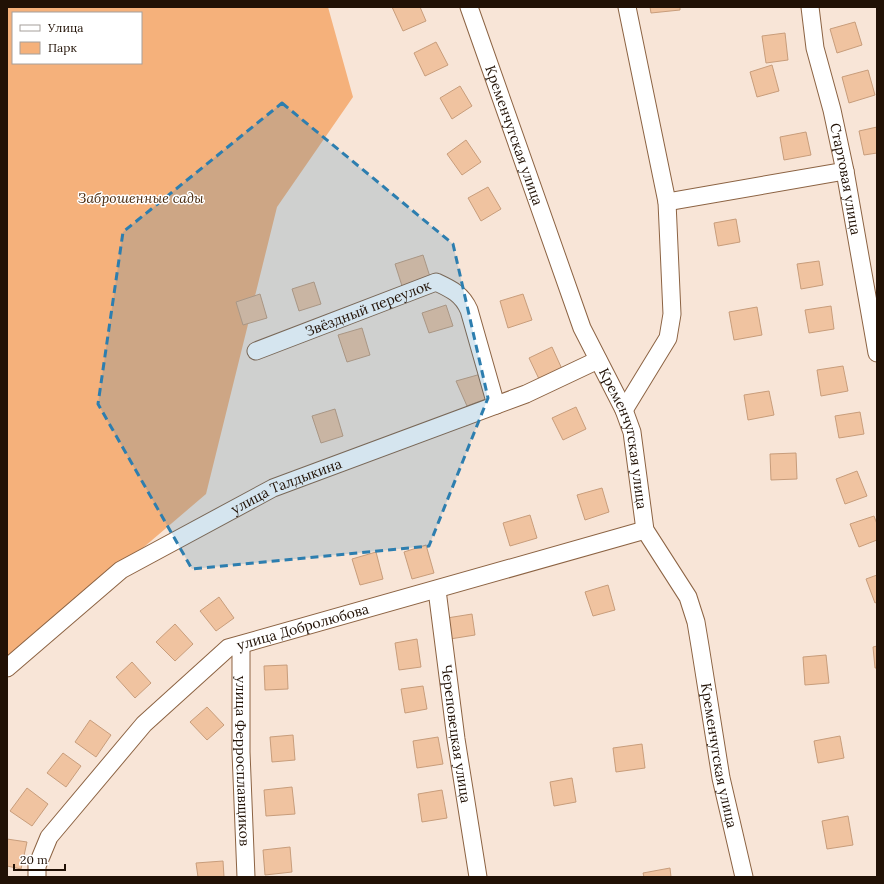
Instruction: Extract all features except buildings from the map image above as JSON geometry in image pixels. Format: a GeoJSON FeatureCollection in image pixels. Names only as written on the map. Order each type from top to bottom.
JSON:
{"type":"FeatureCollection","features":[{"type":"Feature","properties":{"kind":"street","name":"Кременчугская улица"},"geometry":{"type":"LineString","coordinates":[[469,7],[582,328],[624,410],[632,432],[645,530],[688,597],[696,622],[720,778],[744,877]]}},
{"type":"Feature","properties":{"kind":"street"},"geometry":{"type":"LineString","coordinates":[[624,410],[668,338],[672,314],[667,202],[627,7]]}},
{"type":"Feature","properties":{"kind":"street","name":"Стартовая улица"},"geometry":{"type":"LineString","coordinates":[[810,7],[815,48],[832,110],[845,171],[877,353]]}},
{"type":"Feature","properties":{"kind":"street"},"geometry":{"type":"LineString","coordinates":[[667,202],[845,171]]}},
{"type":"Feature","properties":{"kind":"street","name":"Звёздный переулок"},"geometry":{"type":"LineString","coordinates":[[256,351],[436,282],[456,291],[465,300],[470,310],[496,405]]}},
{"type":"Feature","properties":{"kind":"street","name":"улица Талдыкина"},"geometry":{"type":"LineString","coordinates":[[7,668],[120,570],[273,488],[526,394],[598,360]]}},
{"type":"Feature","properties":{"kind":"street","name":"улица Добролюбова"},"geometry":{"type":"LineString","coordinates":[[37,877],[37,866],[49,837],[144,724],[228,648],[645,530]]}},
{"type":"Feature","properties":{"kind":"street","name":"Череповецкая улица"},"geometry":{"type":"LineString","coordinates":[[436,590],[456,739],[478,877]]}},
{"type":"Feature","properties":{"kind":"street","name":"улица Ферросплавщиков"},"geometry":{"type":"LineString","coordinates":[[241,645],[241,752],[246,877]]}},
{"type":"Feature","properties":{"kind":"highlighted area"},"geometry":{"type":"Polygon","coordinates":[[[282,103],[453,244],[488,398],[429,546],[192,569],[98,404],[123,232],[282,103]]]}},
{"type":"Feature","properties":{"kind":"green space","name":"Заброшенные сады"},"geometry":{"type":"Polygon","coordinates":[[[7,7],[328,7],[353,97],[277,207],[206,494],[7,664],[7,7]]]}}]}
